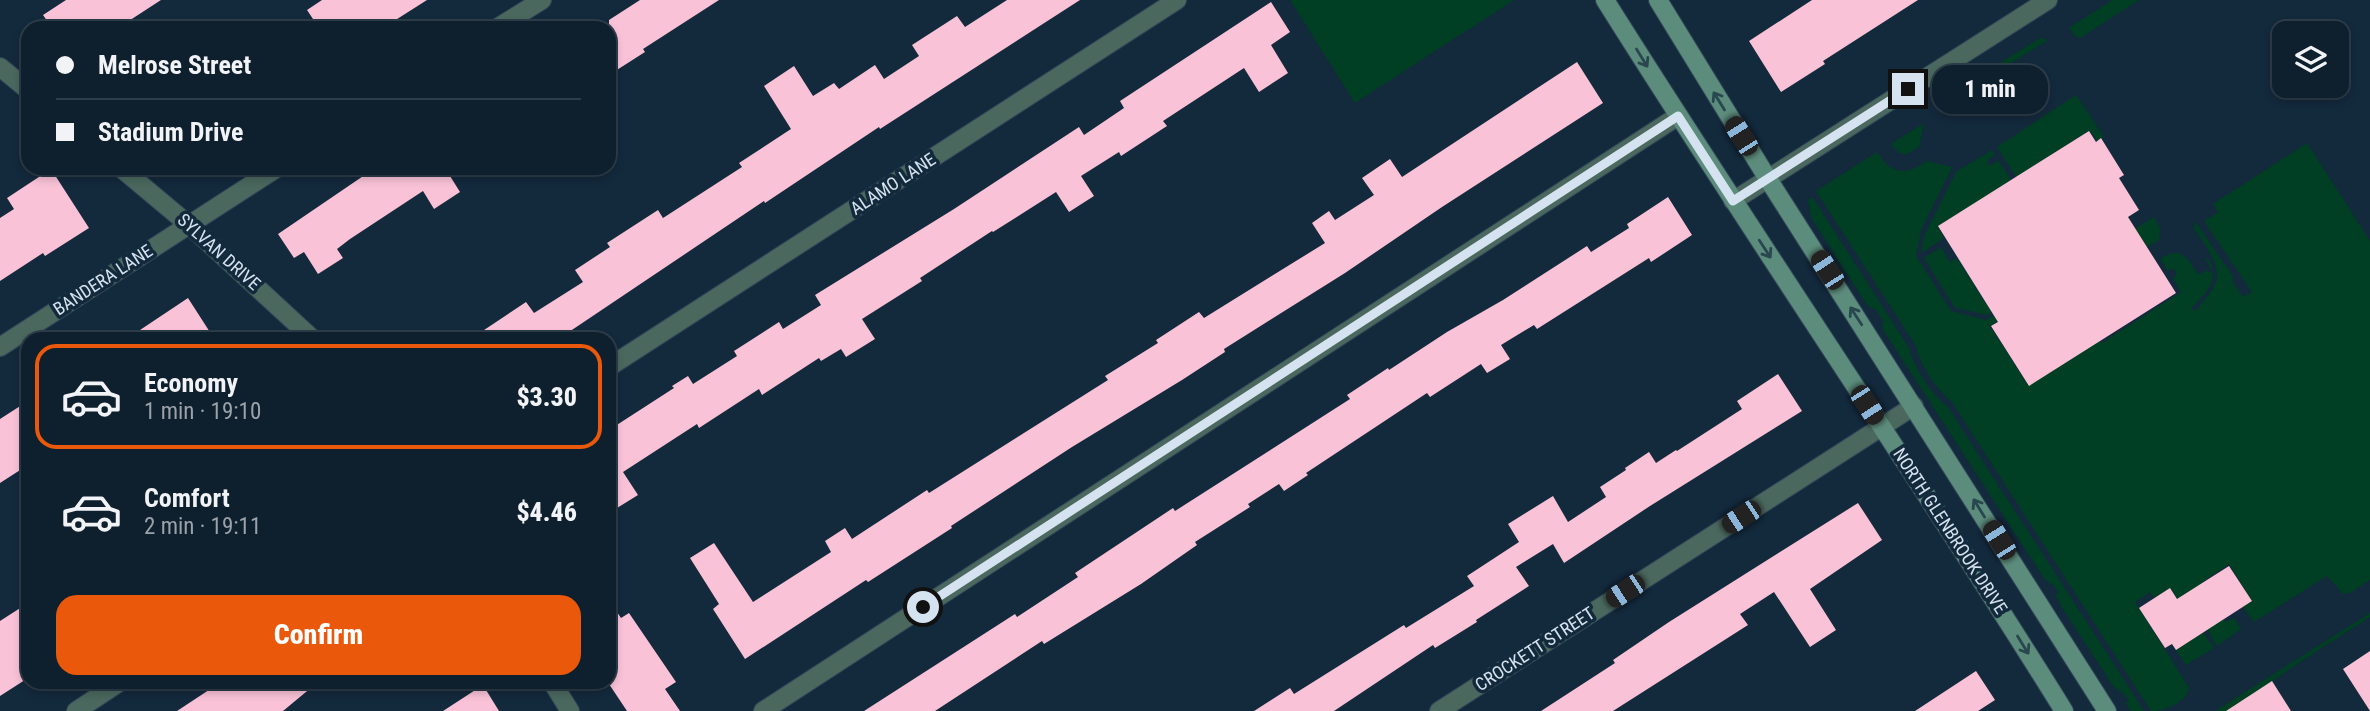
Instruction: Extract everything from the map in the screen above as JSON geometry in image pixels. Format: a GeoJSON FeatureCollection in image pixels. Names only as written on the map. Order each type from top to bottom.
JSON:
{"type":"FeatureCollection","features":[{"type":"Feature","properties":{"kind":"main road","name":"NORTH GLENBROOK DRIVE"},"geometry":{"type":"LineString","coordinates":[[1605,0],[1733,201],[1981,577],[2064,711]]}},
{"type":"Feature","properties":{"kind":"main road","name":"NORTH GLENBROOK DRIVE"},"geometry":{"type":"LineString","coordinates":[[1658,0],[1768,179],[2106,711]]}},
{"type":"Feature","properties":{"kind":"street"},"geometry":{"type":"LineString","coordinates":[[508,21],[542,0]]}},
{"type":"Feature","properties":{"kind":"street","name":"ALAMO LANE"},"geometry":{"type":"LineString","coordinates":[[616,362],[1177,0]]}},
{"type":"Feature","properties":{"kind":"street"},"geometry":{"type":"LineString","coordinates":[[1733,201],[2048,0]]}},
{"type":"Feature","properties":{"kind":"street"},"geometry":{"type":"LineString","coordinates":[[0,67],[21,84]]}},
{"type":"Feature","properties":{"kind":"street"},"geometry":{"type":"LineString","coordinates":[[763,711],[1678,116]]}},
{"type":"Feature","properties":{"kind":"street","name":"SYLVAN DRIVE"},"geometry":{"type":"LineString","coordinates":[[129,175],[189,225],[305,332]]}},
{"type":"Feature","properties":{"kind":"street","name":"BANDERA LANE"},"geometry":{"type":"LineString","coordinates":[[23,332],[266,175]]}},
{"type":"Feature","properties":{"kind":"street","name":"BANDERA LANE"},"geometry":{"type":"LineString","coordinates":[[0,347],[21,333]]}},
{"type":"Feature","properties":{"kind":"street","name":"CROCKETT STREET"},"geometry":{"type":"LineString","coordinates":[[1439,711],[1914,406]]}},
{"type":"Feature","properties":{"kind":"street"},"geometry":{"type":"LineString","coordinates":[[76,711],[109,689]]}},
{"type":"Feature","properties":{"kind":"street"},"geometry":{"type":"LineString","coordinates":[[556,689],[570,711]]}},
{"type":"Feature","properties":{"kind":"green space"},"geometry":{"type":"Polygon","coordinates":[[[1290,0],[1514,0],[1355,103],[1290,0]]]}},
{"type":"Feature","properties":{"kind":"green space"},"geometry":{"type":"Polygon","coordinates":[[[2112,0],[2139,0],[2080,38],[2075,36],[2069,28],[2112,0]]]}},
{"type":"Feature","properties":{"kind":"green space"},"geometry":{"type":"Polygon","coordinates":[[[2040,38],[2048,40],[1963,93],[1960,88],[2040,38]]]}},
{"type":"Feature","properties":{"kind":"green space"},"geometry":{"type":"Polygon","coordinates":[[[2076,95],[2104,137],[2097,141],[2090,130],[2016,177],[1997,147],[2076,95]]]}},
{"type":"Feature","properties":{"kind":"green space"},"geometry":{"type":"Polygon","coordinates":[[[1924,123],[1919,147],[1907,154],[1899,153],[1891,144],[1924,123]]]}},
{"type":"Feature","properties":{"kind":"green space"},"geometry":{"type":"Polygon","coordinates":[[[2307,143],[2370,241],[2370,580],[2350,593],[2343,594],[2327,576],[2254,622],[2243,607],[2252,601],[2229,564],[2201,583],[2217,608],[2194,624],[2170,588],[2154,598],[2150,592],[2135,602],[2189,688],[2183,698],[2174,705],[2151,711],[1952,402],[1929,376],[1916,346],[1816,191],[1877,152],[1888,165],[1899,171],[1912,169],[1927,161],[1952,167],[1921,230],[1916,256],[1951,311],[1986,320],[2005,308],[2008,314],[1990,326],[2028,385],[2099,339],[2102,343],[2181,292],[2173,278],[2177,275],[2173,268],[2168,271],[2160,259],[2167,255],[2183,255],[2198,275],[2207,270],[2209,273],[2212,271],[2206,260],[2208,258],[2212,266],[2213,279],[2207,291],[2192,307],[2194,311],[2198,309],[2214,286],[2217,271],[2212,256],[2194,229],[2195,221],[2234,278],[2231,280],[2243,297],[2252,292],[2204,221],[2218,212],[2213,204],[2307,143]]]}},
{"type":"Feature","properties":{"kind":"green space"},"geometry":{"type":"Polygon","coordinates":[[[1992,150],[1995,156],[1989,158],[1987,164],[1992,165],[1998,160],[2011,180],[1938,227],[1944,238],[1921,253],[1924,236],[1956,172],[1992,150]]]}},
{"type":"Feature","properties":{"kind":"green space"},"geometry":{"type":"Polygon","coordinates":[[[1813,198],[1909,348],[1924,380],[1947,406],[2144,711],[2130,711],[2126,703],[2129,701],[2122,691],[2113,686],[2062,607],[2056,595],[2059,592],[2044,578],[1884,331],[1881,324],[1884,322],[1875,308],[1872,309],[1865,302],[1811,217],[1808,199],[1813,198]]]}},
{"type":"Feature","properties":{"kind":"green space"},"geometry":{"type":"Polygon","coordinates":[[[2154,217],[2160,228],[2159,240],[2147,247],[2137,232],[2091,256],[2154,217]]]}},
{"type":"Feature","properties":{"kind":"green space"},"geometry":{"type":"Polygon","coordinates":[[[1941,247],[1950,262],[1957,258],[1986,304],[1998,298],[2003,305],[1987,315],[1955,308],[1924,258],[1941,247]]]}},
{"type":"Feature","properties":{"kind":"green space"},"geometry":{"type":"Polygon","coordinates":[[[2220,613],[2225,622],[2234,618],[2241,629],[2217,646],[2204,624],[2220,613]]]}},
{"type":"Feature","properties":{"kind":"green space"},"geometry":{"type":"Polygon","coordinates":[[[2370,613],[2370,617],[2229,711],[2215,711],[2370,613]]]}},
{"type":"Feature","properties":{"kind":"green space"},"geometry":{"type":"Polygon","coordinates":[[[2203,632],[2214,648],[2186,665],[2176,650],[2203,632]]]}},
{"type":"Feature","properties":{"kind":"building"},"geometry":{"type":"Polygon","coordinates":[[[66,0],[161,0],[129,21],[47,21],[43,15],[66,0]]]}},
{"type":"Feature","properties":{"kind":"building"},"geometry":{"type":"Polygon","coordinates":[[[322,0],[427,0],[394,21],[314,21],[307,10],[322,0]]]}},
{"type":"Feature","properties":{"kind":"building"},"geometry":{"type":"Polygon","coordinates":[[[640,0],[719,0],[643,49],[645,52],[616,71],[616,21],[609,20],[640,0]]]}},
{"type":"Feature","properties":{"kind":"building"},"geometry":{"type":"Polygon","coordinates":[[[1007,0],[1080,0],[880,129],[879,127],[765,203],[764,201],[569,332],[481,332],[526,302],[534,313],[583,282],[575,270],[610,247],[607,243],[658,210],[663,218],[742,167],[739,163],[791,129],[764,86],[794,66],[813,96],[834,83],[839,89],[875,65],[884,79],[919,56],[912,45],[957,16],[965,27],[1007,0]]]}},
{"type":"Feature","properties":{"kind":"building"},"geometry":{"type":"Polygon","coordinates":[[[1812,0],[1918,0],[1823,61],[1825,64],[1781,92],[1749,41],[1812,0]]]}},
{"type":"Feature","properties":{"kind":"building"},"geometry":{"type":"Polygon","coordinates":[[[1271,2],[1290,32],[1271,45],[1288,73],[1259,92],[1244,68],[1163,121],[1167,126],[1121,156],[1119,152],[1081,176],[1094,196],[1069,212],[1056,192],[992,231],[920,278],[922,281],[862,319],[875,339],[846,357],[841,349],[821,361],[819,358],[762,395],[759,389],[699,428],[697,424],[623,472],[638,495],[616,509],[616,425],[688,376],[693,384],[737,356],[734,351],[779,322],[783,329],[821,305],[815,295],[1079,127],[1084,135],[1124,108],[1120,101],[1271,2]]]}},
{"type":"Feature","properties":{"kind":"building"},"geometry":{"type":"Polygon","coordinates":[[[1577,62],[1603,103],[1345,273],[1224,349],[1225,352],[1182,380],[1072,447],[951,526],[952,528],[745,659],[713,609],[719,604],[690,558],[714,543],[753,602],[831,552],[825,541],[845,528],[852,539],[1108,380],[1105,376],[1158,343],[1156,340],[1199,312],[1204,318],[1325,243],[1312,223],[1329,211],[1335,220],[1374,195],[1362,178],[1390,159],[1402,177],[1577,62]]]}},
{"type":"Feature","properties":{"kind":"building"},"geometry":{"type":"Polygon","coordinates":[[[2089,131],[2096,142],[2101,138],[2124,175],[2119,178],[2139,210],[2128,217],[2176,293],[2029,386],[1991,326],[1998,322],[1938,226],[2089,131]]]}},
{"type":"Feature","properties":{"kind":"building"},"geometry":{"type":"Polygon","coordinates":[[[42,175],[55,175],[89,228],[0,281],[0,218],[14,209],[7,198],[42,175]]]}},
{"type":"Feature","properties":{"kind":"building"},"geometry":{"type":"Polygon","coordinates":[[[365,175],[449,175],[460,192],[434,209],[423,191],[337,249],[343,258],[318,274],[304,252],[294,258],[278,234],[365,175]]]}},
{"type":"Feature","properties":{"kind":"building"},"geometry":{"type":"Polygon","coordinates":[[[1668,197],[1692,235],[1651,262],[1649,258],[1537,329],[1534,325],[1501,345],[1510,359],[1487,373],[1481,364],[1430,397],[1427,393],[1306,473],[1308,475],[1284,491],[1279,484],[1248,504],[1250,507],[1195,542],[1197,545],[1141,584],[1044,644],[1042,641],[935,711],[864,711],[1015,614],[1017,617],[1078,577],[1075,573],[1173,508],[1175,511],[1350,399],[1347,395],[1388,368],[1389,370],[1587,246],[1591,252],[1629,228],[1627,224],[1668,197]]]}},
{"type":"Feature","properties":{"kind":"building"},"geometry":{"type":"Polygon","coordinates":[[[188,298],[210,332],[137,332],[188,298]]]}},
{"type":"Feature","properties":{"kind":"building"},"geometry":{"type":"Polygon","coordinates":[[[1778,374],[1802,411],[1564,563],[1553,544],[1516,567],[1529,586],[1476,620],[1477,622],[1435,648],[1433,645],[1334,711],[1254,711],[1290,688],[1294,694],[1404,625],[1406,628],[1474,586],[1467,576],[1519,542],[1508,524],[1553,496],[1568,522],[1606,497],[1600,487],[1626,470],[1625,468],[1649,452],[1656,463],[1677,451],[1742,409],[1737,401],[1778,374]]]}},
{"type":"Feature","properties":{"kind":"building"},"geometry":{"type":"Polygon","coordinates":[[[21,406],[21,470],[0,483],[0,419],[21,406]]]}},
{"type":"Feature","properties":{"kind":"building"},"geometry":{"type":"Polygon","coordinates":[[[1858,503],[1882,540],[1810,589],[1836,630],[1810,647],[1774,592],[1740,614],[1748,625],[1613,711],[1541,711],[1615,663],[1613,660],[1669,622],[1858,503]]]}},
{"type":"Feature","properties":{"kind":"building"},"geometry":{"type":"Polygon","coordinates":[[[2229,566],[2252,601],[2176,650],[2172,644],[2165,648],[2139,608],[2170,588],[2177,599],[2229,566]]]}},
{"type":"Feature","properties":{"kind":"building"},"geometry":{"type":"Polygon","coordinates":[[[21,608],[21,682],[0,696],[0,621],[21,608]]]}},
{"type":"Feature","properties":{"kind":"building"},"geometry":{"type":"Polygon","coordinates":[[[616,610],[621,618],[629,613],[676,682],[665,689],[680,711],[627,711],[612,689],[616,689],[616,610]]]}},
{"type":"Feature","properties":{"kind":"building"},"geometry":{"type":"Polygon","coordinates":[[[2370,651],[2370,711],[2343,669],[2370,651]]]}},
{"type":"Feature","properties":{"kind":"building"},"geometry":{"type":"Polygon","coordinates":[[[1976,671],[1995,700],[1978,711],[1915,711],[1976,671]]]}},
{"type":"Feature","properties":{"kind":"building"},"geometry":{"type":"Polygon","coordinates":[[[2272,681],[2291,711],[2226,711],[2272,681]]]}},
{"type":"Feature","properties":{"kind":"building"},"geometry":{"type":"Polygon","coordinates":[[[210,689],[310,689],[283,711],[177,711],[210,689]]]}},
{"type":"Feature","properties":{"kind":"building"},"geometry":{"type":"Polygon","coordinates":[[[477,689],[485,689],[499,711],[443,711],[477,689]]]}},
{"type":"Feature","properties":{"kind":"route"},"geometry":{"type":"LineString","coordinates":[[923,607],[1678,116],[1733,201],[1908,89]]}}]}
